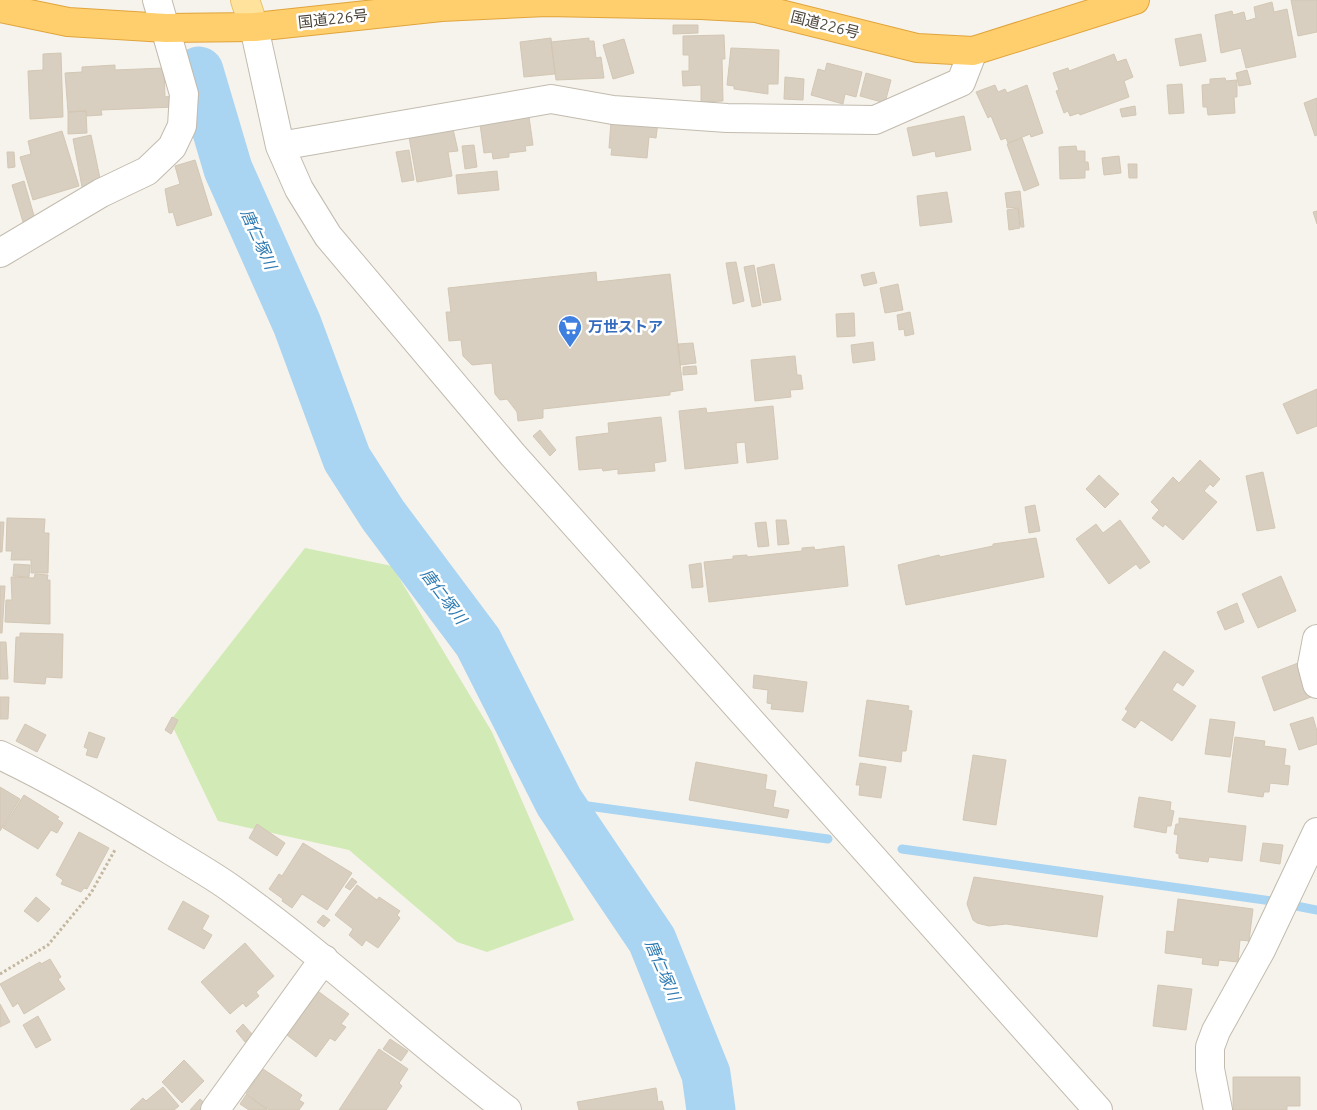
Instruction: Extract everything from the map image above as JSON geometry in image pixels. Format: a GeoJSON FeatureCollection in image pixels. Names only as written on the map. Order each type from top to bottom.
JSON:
{"type":"FeatureCollection","features":[{"type":"Feature","properties":{"kind":"highway","name":"国道226号"},"geometry":{"type":"LineString","coordinates":[[0,8],[68,22],[166,28],[254,28],[441,7],[546,2],[701,5],[756,8],[917,48],[973,51],[1135,0]]}},
{"type":"Feature","properties":{"kind":"main road"},"geometry":{"type":"LineString","coordinates":[[245,0],[254,28]]}},
{"type":"Feature","properties":{"kind":"street"},"geometry":{"type":"LineString","coordinates":[[0,253],[101,193],[146,172],[172,147],[182,126],[184,94],[157,0]]}},
{"type":"Feature","properties":{"kind":"street"},"geometry":{"type":"LineString","coordinates":[[254,28],[280,146],[299,189],[328,236],[513,455],[1098,1110]]}},
{"type":"Feature","properties":{"kind":"street"},"geometry":{"type":"LineString","coordinates":[[280,146],[550,99],[613,110],[718,118],[875,120],[961,82],[973,51]]}},
{"type":"Feature","properties":{"kind":"street"},"geometry":{"type":"LineString","coordinates":[[1317,639],[1312,665],[1317,684]]}},
{"type":"Feature","properties":{"kind":"street"},"geometry":{"type":"LineString","coordinates":[[0,755],[39,774],[129,825],[228,886],[324,959],[447,1065],[507,1110]]}},
{"type":"Feature","properties":{"kind":"street"},"geometry":{"type":"LineString","coordinates":[[1218,1110],[1210,1069],[1210,1047],[1216,1031],[1261,950],[1317,832]]}},
{"type":"Feature","properties":{"kind":"street"},"geometry":{"type":"LineString","coordinates":[[214,1110],[324,959]]}},
{"type":"Feature","properties":{"kind":"path"},"geometry":{"type":"LineString","coordinates":[[0,974],[48,945],[91,893],[129,825]]}},
{"type":"Feature","properties":{"kind":"green space"},"geometry":{"type":"Polygon","coordinates":[[[305,548],[392,566],[492,732],[574,920],[487,952],[457,942],[349,850],[218,821],[170,721],[305,548]]]}},
{"type":"Feature","properties":{"kind":"building"},"geometry":{"type":"Polygon","coordinates":[[[1291,0],[1317,0],[1317,32],[1298,36],[1291,0]]]}},
{"type":"Feature","properties":{"kind":"building"},"geometry":{"type":"Polygon","coordinates":[[[1272,2],[1274,12],[1287,9],[1296,57],[1246,68],[1241,48],[1221,53],[1215,15],[1232,11],[1233,15],[1244,12],[1246,21],[1256,18],[1254,7],[1272,2]]]}},
{"type":"Feature","properties":{"kind":"building"},"geometry":{"type":"Polygon","coordinates":[[[673,25],[698,25],[698,33],[673,34],[673,25]]]}},
{"type":"Feature","properties":{"kind":"building"},"geometry":{"type":"Polygon","coordinates":[[[1201,34],[1206,61],[1180,66],[1175,39],[1201,34]]]}},
{"type":"Feature","properties":{"kind":"building"},"geometry":{"type":"Polygon","coordinates":[[[724,35],[725,59],[722,59],[723,101],[701,102],[701,85],[683,86],[682,71],[689,71],[689,55],[683,55],[683,36],[724,35]]]}},
{"type":"Feature","properties":{"kind":"building"},"geometry":{"type":"Polygon","coordinates":[[[551,38],[555,74],[524,77],[520,42],[551,38]]]}},
{"type":"Feature","properties":{"kind":"building"},"geometry":{"type":"Polygon","coordinates":[[[589,38],[589,41],[594,41],[596,58],[601,57],[604,78],[556,80],[551,42],[589,38]]]}},
{"type":"Feature","properties":{"kind":"building"},"geometry":{"type":"Polygon","coordinates":[[[624,39],[634,73],[613,79],[603,45],[624,39]]]}},
{"type":"Feature","properties":{"kind":"building"},"geometry":{"type":"Polygon","coordinates":[[[731,48],[779,50],[778,84],[768,84],[768,94],[734,89],[734,86],[727,85],[731,48]]]}},
{"type":"Feature","properties":{"kind":"building"},"geometry":{"type":"Polygon","coordinates":[[[61,53],[63,117],[30,119],[28,71],[43,70],[43,54],[61,53]]]}},
{"type":"Feature","properties":{"kind":"building"},"geometry":{"type":"Polygon","coordinates":[[[1114,54],[1117,62],[1126,59],[1133,77],[1124,81],[1129,97],[1080,115],[1079,113],[1070,116],[1068,111],[1064,113],[1056,91],[1059,90],[1053,73],[1068,68],[1069,71],[1114,54]]]}},
{"type":"Feature","properties":{"kind":"building"},"geometry":{"type":"Polygon","coordinates":[[[827,63],[862,72],[856,97],[845,94],[843,104],[811,95],[818,69],[825,71],[827,63]]]}},
{"type":"Feature","properties":{"kind":"building"},"geometry":{"type":"Polygon","coordinates":[[[115,65],[115,70],[164,68],[165,97],[173,96],[174,107],[101,110],[102,115],[87,116],[86,111],[68,112],[65,73],[82,72],[82,67],[115,65]]]}},
{"type":"Feature","properties":{"kind":"building"},"geometry":{"type":"Polygon","coordinates":[[[1247,70],[1251,84],[1239,86],[1236,73],[1247,70]]]}},
{"type":"Feature","properties":{"kind":"building"},"geometry":{"type":"Polygon","coordinates":[[[866,73],[891,80],[885,103],[860,96],[866,73]]]}},
{"type":"Feature","properties":{"kind":"building"},"geometry":{"type":"Polygon","coordinates":[[[785,77],[804,79],[803,100],[784,99],[785,77]]]}},
{"type":"Feature","properties":{"kind":"building"},"geometry":{"type":"Polygon","coordinates":[[[1225,78],[1226,81],[1237,80],[1237,97],[1234,97],[1235,113],[1208,115],[1207,107],[1203,107],[1202,85],[1210,84],[1210,79],[1225,78]]]}},
{"type":"Feature","properties":{"kind":"building"},"geometry":{"type":"Polygon","coordinates":[[[1182,84],[1184,113],[1169,114],[1167,85],[1182,84]]]}},
{"type":"Feature","properties":{"kind":"building"},"geometry":{"type":"Polygon","coordinates":[[[995,85],[998,92],[1005,89],[1007,93],[1027,85],[1043,133],[1031,137],[1030,134],[1008,143],[1006,138],[1001,140],[991,116],[988,118],[976,92],[995,85]]]}},
{"type":"Feature","properties":{"kind":"building"},"geometry":{"type":"Polygon","coordinates":[[[1317,98],[1317,135],[1315,136],[1304,103],[1317,98]]]}},
{"type":"Feature","properties":{"kind":"building"},"geometry":{"type":"Polygon","coordinates":[[[1135,106],[1136,115],[1122,117],[1120,109],[1135,106]]]}},
{"type":"Feature","properties":{"kind":"building"},"geometry":{"type":"Polygon","coordinates":[[[528,110],[533,145],[525,146],[526,151],[509,153],[509,157],[493,159],[492,152],[484,153],[479,117],[528,110]]]}},
{"type":"Feature","properties":{"kind":"building"},"geometry":{"type":"Polygon","coordinates":[[[86,111],[87,133],[68,134],[68,112],[86,111]]]}},
{"type":"Feature","properties":{"kind":"building"},"geometry":{"type":"Polygon","coordinates":[[[964,116],[971,150],[936,157],[935,151],[913,156],[907,128],[964,116]]]}},
{"type":"Feature","properties":{"kind":"building"},"geometry":{"type":"Polygon","coordinates":[[[611,122],[658,122],[656,138],[649,137],[647,158],[611,155],[612,148],[609,148],[611,122]]]}},
{"type":"Feature","properties":{"kind":"building"},"geometry":{"type":"Polygon","coordinates":[[[453,129],[458,151],[448,152],[452,176],[417,182],[409,137],[453,129]]]}},
{"type":"Feature","properties":{"kind":"building"},"geometry":{"type":"Polygon","coordinates":[[[62,131],[79,186],[33,200],[20,157],[31,154],[28,141],[62,131]]]}},
{"type":"Feature","properties":{"kind":"building"},"geometry":{"type":"Polygon","coordinates":[[[91,135],[101,183],[82,187],[73,139],[91,135]]]}},
{"type":"Feature","properties":{"kind":"building"},"geometry":{"type":"Polygon","coordinates":[[[1022,138],[1039,185],[1024,191],[1007,144],[1022,138]]]}},
{"type":"Feature","properties":{"kind":"building"},"geometry":{"type":"Polygon","coordinates":[[[474,145],[477,167],[465,169],[462,146],[474,145]]]}},
{"type":"Feature","properties":{"kind":"building"},"geometry":{"type":"Polygon","coordinates":[[[1076,146],[1077,151],[1085,151],[1085,162],[1088,162],[1089,170],[1085,170],[1085,178],[1060,179],[1059,147],[1076,146]]]}},
{"type":"Feature","properties":{"kind":"building"},"geometry":{"type":"Polygon","coordinates":[[[409,150],[414,180],[402,182],[396,152],[409,150]]]}},
{"type":"Feature","properties":{"kind":"building"},"geometry":{"type":"Polygon","coordinates":[[[7,152],[14,152],[15,167],[8,168],[7,152]]]}},
{"type":"Feature","properties":{"kind":"building"},"geometry":{"type":"Polygon","coordinates":[[[1119,156],[1121,173],[1104,175],[1102,158],[1119,156]]]}},
{"type":"Feature","properties":{"kind":"building"},"geometry":{"type":"Polygon","coordinates":[[[195,160],[212,215],[177,226],[173,212],[169,213],[165,189],[180,184],[175,166],[195,160]]]}},
{"type":"Feature","properties":{"kind":"building"},"geometry":{"type":"Polygon","coordinates":[[[1128,164],[1137,164],[1137,178],[1129,178],[1128,164]]]}},
{"type":"Feature","properties":{"kind":"building"},"geometry":{"type":"Polygon","coordinates":[[[497,171],[499,190],[458,194],[456,175],[497,171]]]}},
{"type":"Feature","properties":{"kind":"building"},"geometry":{"type":"Polygon","coordinates":[[[24,181],[35,219],[23,222],[12,185],[24,181]]]}},
{"type":"Feature","properties":{"kind":"building"},"geometry":{"type":"Polygon","coordinates":[[[1020,191],[1024,227],[1021,227],[1018,207],[1007,208],[1005,193],[1020,191]]]}},
{"type":"Feature","properties":{"kind":"building"},"geometry":{"type":"Polygon","coordinates":[[[947,192],[952,222],[920,226],[917,196],[947,192]]]}},
{"type":"Feature","properties":{"kind":"building"},"geometry":{"type":"Polygon","coordinates":[[[1018,208],[1020,228],[1009,230],[1007,210],[1018,208]]]}},
{"type":"Feature","properties":{"kind":"building"},"geometry":{"type":"Polygon","coordinates":[[[1317,211],[1317,224],[1313,212],[1317,211]]]}},
{"type":"Feature","properties":{"kind":"building"},"geometry":{"type":"Polygon","coordinates":[[[736,262],[744,301],[733,304],[726,263],[736,262]]]}},
{"type":"Feature","properties":{"kind":"building"},"geometry":{"type":"Polygon","coordinates":[[[774,264],[781,300],[763,303],[757,268],[774,264]]]}},
{"type":"Feature","properties":{"kind":"building"},"geometry":{"type":"Polygon","coordinates":[[[754,265],[761,305],[752,307],[744,267],[754,265]]]}},
{"type":"Feature","properties":{"kind":"building","name":"万世ストア"},"geometry":{"type":"Polygon","coordinates":[[[596,272],[597,282],[670,274],[683,390],[670,392],[670,395],[543,409],[543,418],[518,421],[517,412],[507,399],[500,400],[495,394],[492,363],[472,365],[463,356],[461,340],[449,341],[446,312],[451,312],[448,288],[596,272]]]}},
{"type":"Feature","properties":{"kind":"building"},"geometry":{"type":"Polygon","coordinates":[[[874,272],[877,283],[864,286],[861,275],[874,272]]]}},
{"type":"Feature","properties":{"kind":"building"},"geometry":{"type":"Polygon","coordinates":[[[898,284],[903,310],[885,313],[880,288],[898,284]]]}},
{"type":"Feature","properties":{"kind":"building"},"geometry":{"type":"Polygon","coordinates":[[[910,312],[914,334],[905,336],[904,329],[899,330],[897,315],[910,312]]]}},
{"type":"Feature","properties":{"kind":"building"},"geometry":{"type":"Polygon","coordinates":[[[854,313],[855,336],[837,337],[836,314],[854,313]]]}},
{"type":"Feature","properties":{"kind":"building"},"geometry":{"type":"Polygon","coordinates":[[[873,342],[875,360],[853,363],[851,345],[873,342]]]}},
{"type":"Feature","properties":{"kind":"building"},"geometry":{"type":"Polygon","coordinates":[[[693,343],[696,363],[680,365],[678,344],[693,343]]]}},
{"type":"Feature","properties":{"kind":"building"},"geometry":{"type":"Polygon","coordinates":[[[795,356],[797,375],[801,375],[803,389],[790,390],[791,397],[755,401],[751,360],[795,356]]]}},
{"type":"Feature","properties":{"kind":"building"},"geometry":{"type":"Polygon","coordinates":[[[696,366],[697,374],[683,375],[683,367],[696,366]]]}},
{"type":"Feature","properties":{"kind":"building"},"geometry":{"type":"Polygon","coordinates":[[[1317,389],[1317,426],[1297,434],[1283,404],[1317,389]]]}},
{"type":"Feature","properties":{"kind":"building"},"geometry":{"type":"Polygon","coordinates":[[[773,406],[778,459],[747,463],[745,442],[736,443],[738,463],[685,469],[679,411],[706,408],[707,413],[773,406]]]}},
{"type":"Feature","properties":{"kind":"building"},"geometry":{"type":"Polygon","coordinates":[[[661,417],[666,461],[654,463],[655,471],[618,474],[618,469],[603,471],[602,468],[579,470],[576,437],[609,433],[608,423],[661,417]]]}},
{"type":"Feature","properties":{"kind":"building"},"geometry":{"type":"Polygon","coordinates":[[[540,430],[556,450],[550,456],[533,436],[540,430]]]}},
{"type":"Feature","properties":{"kind":"building"},"geometry":{"type":"Polygon","coordinates":[[[1200,460],[1220,479],[1213,487],[1210,484],[1204,491],[1217,502],[1183,540],[1165,524],[1163,527],[1152,518],[1159,510],[1151,502],[1173,477],[1179,483],[1200,460]]]}},
{"type":"Feature","properties":{"kind":"building"},"geometry":{"type":"Polygon","coordinates":[[[1263,472],[1275,528],[1257,531],[1246,476],[1263,472]]]}},
{"type":"Feature","properties":{"kind":"building"},"geometry":{"type":"Polygon","coordinates":[[[1099,475],[1119,494],[1105,508],[1086,489],[1099,475]]]}},
{"type":"Feature","properties":{"kind":"building"},"geometry":{"type":"Polygon","coordinates":[[[1035,505],[1040,531],[1029,533],[1025,507],[1035,505]]]}},
{"type":"Feature","properties":{"kind":"building"},"geometry":{"type":"Polygon","coordinates":[[[7,518],[45,519],[44,533],[49,533],[48,573],[31,573],[31,560],[11,560],[12,551],[6,551],[7,518]]]}},
{"type":"Feature","properties":{"kind":"building"},"geometry":{"type":"Polygon","coordinates":[[[776,520],[786,520],[789,544],[778,545],[776,520]]]}},
{"type":"Feature","properties":{"kind":"building"},"geometry":{"type":"Polygon","coordinates":[[[1120,520],[1150,562],[1140,569],[1136,564],[1109,584],[1076,539],[1096,524],[1103,533],[1120,520]]]}},
{"type":"Feature","properties":{"kind":"building"},"geometry":{"type":"Polygon","coordinates":[[[0,522],[4,522],[2,552],[0,552],[0,522]]]}},
{"type":"Feature","properties":{"kind":"building"},"geometry":{"type":"Polygon","coordinates":[[[766,522],[769,546],[758,547],[755,523],[766,522]]]}},
{"type":"Feature","properties":{"kind":"building"},"geometry":{"type":"Polygon","coordinates":[[[1036,538],[1044,577],[906,605],[898,565],[939,555],[940,557],[993,546],[993,544],[1036,538]]]}},
{"type":"Feature","properties":{"kind":"building"},"geometry":{"type":"Polygon","coordinates":[[[844,546],[848,586],[709,602],[704,562],[733,559],[733,556],[747,555],[747,557],[802,551],[802,548],[814,547],[815,550],[844,546]]]}},
{"type":"Feature","properties":{"kind":"building"},"geometry":{"type":"Polygon","coordinates":[[[701,563],[703,587],[692,588],[689,565],[701,563]]]}},
{"type":"Feature","properties":{"kind":"building"},"geometry":{"type":"Polygon","coordinates":[[[14,564],[30,565],[29,577],[13,576],[14,564]]]}},
{"type":"Feature","properties":{"kind":"building"},"geometry":{"type":"Polygon","coordinates":[[[35,574],[48,575],[47,580],[50,580],[50,624],[5,622],[6,600],[12,600],[11,577],[34,578],[35,574]]]}},
{"type":"Feature","properties":{"kind":"building"},"geometry":{"type":"Polygon","coordinates":[[[1281,576],[1296,611],[1258,628],[1242,594],[1281,576]]]}},
{"type":"Feature","properties":{"kind":"building"},"geometry":{"type":"Polygon","coordinates":[[[0,586],[5,586],[2,633],[0,633],[0,586]]]}},
{"type":"Feature","properties":{"kind":"building"},"geometry":{"type":"Polygon","coordinates":[[[1237,603],[1244,622],[1225,630],[1217,612],[1237,603]]]}},
{"type":"Feature","properties":{"kind":"building"},"geometry":{"type":"Polygon","coordinates":[[[20,633],[63,634],[62,678],[46,677],[45,684],[14,682],[16,637],[20,637],[20,633]]]}},
{"type":"Feature","properties":{"kind":"building"},"geometry":{"type":"Polygon","coordinates":[[[0,642],[6,642],[8,679],[0,679],[0,642]]]}},
{"type":"Feature","properties":{"kind":"building"},"geometry":{"type":"Polygon","coordinates":[[[1164,651],[1194,671],[1183,686],[1177,682],[1172,690],[1196,706],[1172,741],[1141,720],[1135,728],[1122,720],[1128,711],[1125,709],[1164,651]]]}},
{"type":"Feature","properties":{"kind":"building"},"geometry":{"type":"Polygon","coordinates":[[[1298,663],[1311,697],[1274,711],[1262,677],[1298,663]]]}},
{"type":"Feature","properties":{"kind":"building"},"geometry":{"type":"Polygon","coordinates":[[[754,675],[807,682],[803,712],[771,709],[772,704],[767,703],[768,690],[753,688],[754,675]]]}},
{"type":"Feature","properties":{"kind":"building"},"geometry":{"type":"Polygon","coordinates":[[[0,697],[9,697],[8,719],[0,719],[0,697]]]}},
{"type":"Feature","properties":{"kind":"building"},"geometry":{"type":"Polygon","coordinates":[[[867,700],[909,706],[908,710],[912,711],[906,751],[902,751],[901,762],[859,756],[867,700]]]}},
{"type":"Feature","properties":{"kind":"building"},"geometry":{"type":"Polygon","coordinates":[[[172,717],[178,720],[171,734],[165,730],[172,717]]]}},
{"type":"Feature","properties":{"kind":"building"},"geometry":{"type":"Polygon","coordinates":[[[1313,717],[1317,731],[1317,744],[1299,750],[1290,724],[1313,717]]]}},
{"type":"Feature","properties":{"kind":"building"},"geometry":{"type":"Polygon","coordinates":[[[1210,719],[1235,722],[1230,757],[1205,754],[1210,719]]]}},
{"type":"Feature","properties":{"kind":"building"},"geometry":{"type":"Polygon","coordinates":[[[25,724],[46,735],[37,752],[16,741],[25,724]]]}},
{"type":"Feature","properties":{"kind":"building"},"geometry":{"type":"Polygon","coordinates":[[[89,732],[105,738],[97,758],[86,755],[88,749],[84,747],[89,732]]]}},
{"type":"Feature","properties":{"kind":"building"},"geometry":{"type":"Polygon","coordinates":[[[1235,737],[1265,741],[1264,746],[1286,749],[1284,765],[1290,766],[1288,785],[1270,783],[1269,792],[1264,792],[1263,797],[1228,792],[1235,737]]]}},
{"type":"Feature","properties":{"kind":"building"},"geometry":{"type":"Polygon","coordinates":[[[973,755],[1006,760],[996,825],[963,820],[973,755]]]}},
{"type":"Feature","properties":{"kind":"building"},"geometry":{"type":"Polygon","coordinates":[[[696,762],[767,775],[765,789],[776,791],[773,807],[789,810],[787,818],[689,800],[696,762]]]}},
{"type":"Feature","properties":{"kind":"building"},"geometry":{"type":"Polygon","coordinates":[[[860,763],[886,767],[881,798],[859,795],[860,785],[856,785],[860,763]]]}},
{"type":"Feature","properties":{"kind":"building"},"geometry":{"type":"Polygon","coordinates":[[[0,787],[20,799],[0,831],[0,787]]]}},
{"type":"Feature","properties":{"kind":"building"},"geometry":{"type":"Polygon","coordinates":[[[24,795],[59,817],[57,819],[63,823],[57,833],[51,830],[38,849],[3,828],[24,795]]]}},
{"type":"Feature","properties":{"kind":"building"},"geometry":{"type":"Polygon","coordinates":[[[1139,797],[1171,802],[1170,810],[1174,811],[1171,826],[1167,826],[1166,833],[1134,827],[1139,797]]]}},
{"type":"Feature","properties":{"kind":"building"},"geometry":{"type":"Polygon","coordinates":[[[1179,818],[1246,826],[1242,861],[1209,857],[1208,862],[1179,858],[1179,854],[1176,853],[1178,835],[1174,834],[1176,824],[1179,824],[1179,818]]]}},
{"type":"Feature","properties":{"kind":"building"},"geometry":{"type":"Polygon","coordinates":[[[257,824],[285,843],[277,856],[249,838],[257,824]]]}},
{"type":"Feature","properties":{"kind":"building"},"geometry":{"type":"Polygon","coordinates":[[[79,832],[109,848],[87,889],[84,888],[81,892],[61,884],[63,880],[56,875],[79,832]]]}},
{"type":"Feature","properties":{"kind":"building"},"geometry":{"type":"Polygon","coordinates":[[[303,843],[352,873],[327,910],[302,894],[292,908],[269,889],[279,874],[282,876],[303,843]]]}},
{"type":"Feature","properties":{"kind":"building"},"geometry":{"type":"Polygon","coordinates":[[[1263,843],[1283,845],[1280,864],[1260,861],[1263,843]]]}},
{"type":"Feature","properties":{"kind":"building"},"geometry":{"type":"Polygon","coordinates":[[[974,877],[1103,896],[1097,937],[1006,924],[989,926],[977,923],[973,920],[967,904],[974,877]]]}},
{"type":"Feature","properties":{"kind":"building"},"geometry":{"type":"Polygon","coordinates":[[[352,878],[357,882],[350,890],[345,887],[352,878]]]}},
{"type":"Feature","properties":{"kind":"building"},"geometry":{"type":"Polygon","coordinates":[[[357,885],[377,900],[379,897],[400,911],[397,915],[400,918],[378,948],[366,940],[362,946],[349,935],[353,929],[335,915],[357,885]]]}},
{"type":"Feature","properties":{"kind":"building"},"geometry":{"type":"Polygon","coordinates":[[[36,897],[50,909],[38,922],[24,911],[36,897]]]}},
{"type":"Feature","properties":{"kind":"building"},"geometry":{"type":"Polygon","coordinates":[[[1178,899],[1253,909],[1249,941],[1240,940],[1238,962],[1219,960],[1218,966],[1202,964],[1203,958],[1165,953],[1167,931],[1174,932],[1178,899]]]}},
{"type":"Feature","properties":{"kind":"building"},"geometry":{"type":"Polygon","coordinates":[[[183,901],[209,916],[202,929],[212,935],[204,949],[168,929],[183,901]]]}},
{"type":"Feature","properties":{"kind":"building"},"geometry":{"type":"Polygon","coordinates":[[[323,915],[330,920],[324,927],[317,922],[323,915]]]}},
{"type":"Feature","properties":{"kind":"building"},"geometry":{"type":"Polygon","coordinates":[[[245,943],[274,976],[256,992],[259,996],[246,1007],[243,1003],[230,1014],[201,982],[245,943]]]}},
{"type":"Feature","properties":{"kind":"building"},"geometry":{"type":"Polygon","coordinates":[[[50,959],[61,977],[58,979],[65,989],[24,1014],[18,1003],[13,1007],[0,984],[40,962],[41,964],[50,959]]]}},
{"type":"Feature","properties":{"kind":"building"},"geometry":{"type":"Polygon","coordinates":[[[1158,985],[1192,989],[1186,1030],[1153,1026],[1158,985]]]}},
{"type":"Feature","properties":{"kind":"building"},"geometry":{"type":"Polygon","coordinates":[[[315,989],[349,1014],[341,1024],[346,1027],[335,1041],[330,1038],[316,1057],[283,1032],[315,989]]]}},
{"type":"Feature","properties":{"kind":"building"},"geometry":{"type":"Polygon","coordinates":[[[0,1004],[10,1022],[0,1027],[0,1004]]]}},
{"type":"Feature","properties":{"kind":"building"},"geometry":{"type":"Polygon","coordinates":[[[38,1016],[51,1040],[36,1048],[23,1025],[38,1016]]]}},
{"type":"Feature","properties":{"kind":"building"},"geometry":{"type":"Polygon","coordinates":[[[243,1024],[253,1035],[245,1042],[236,1031],[243,1024]]]}},
{"type":"Feature","properties":{"kind":"building"},"geometry":{"type":"Polygon","coordinates":[[[390,1039],[408,1051],[401,1061],[383,1049],[390,1039]]]}},
{"type":"Feature","properties":{"kind":"building"},"geometry":{"type":"Polygon","coordinates":[[[379,1049],[408,1069],[399,1083],[402,1086],[386,1110],[339,1110],[379,1049]]]}},
{"type":"Feature","properties":{"kind":"building"},"geometry":{"type":"Polygon","coordinates":[[[184,1060],[204,1081],[182,1103],[162,1082],[184,1060]]]}},
{"type":"Feature","properties":{"kind":"building"},"geometry":{"type":"Polygon","coordinates":[[[263,1069],[302,1095],[299,1100],[304,1103],[299,1110],[269,1110],[246,1094],[263,1069]]]}},
{"type":"Feature","properties":{"kind":"building"},"geometry":{"type":"Polygon","coordinates":[[[1233,1077],[1300,1077],[1300,1106],[1287,1106],[1287,1110],[1233,1110],[1233,1077]]]}},
{"type":"Feature","properties":{"kind":"building"},"geometry":{"type":"Polygon","coordinates":[[[163,1087],[179,1106],[174,1110],[130,1110],[143,1098],[146,1101],[163,1087]]]}},
{"type":"Feature","properties":{"kind":"building"},"geometry":{"type":"Polygon","coordinates":[[[656,1088],[658,1102],[662,1101],[664,1110],[579,1110],[577,1102],[656,1088]]]}},
{"type":"Feature","properties":{"kind":"building"},"geometry":{"type":"Polygon","coordinates":[[[246,1095],[267,1109],[249,1110],[240,1104],[246,1095]]]}},
{"type":"Feature","properties":{"kind":"building"},"geometry":{"type":"Polygon","coordinates":[[[200,1099],[207,1105],[202,1110],[190,1110],[200,1099]]]}},
{"type":"Feature","properties":{"kind":"waterway","name":"唐仁塚川"},"geometry":{"type":"LineString","coordinates":[[199,71],[228,169],[297,324],[347,459],[383,515],[478,642],[559,802],[652,940],[706,1074],[711,1110]]}},
{"type":"Feature","properties":{"kind":"waterway"},"geometry":{"type":"LineString","coordinates":[[559,802],[828,839]]}},
{"type":"Feature","properties":{"kind":"waterway"},"geometry":{"type":"LineString","coordinates":[[902,849],[1272,901]]}},
{"type":"Feature","properties":{"kind":"waterway"},"geometry":{"type":"LineString","coordinates":[[1296,906],[1317,910]]}},
{"type":"Feature","properties":{"kind":"place","name":"万世ストア"},"geometry":{"type":"Point","coordinates":[570,348]}}]}
